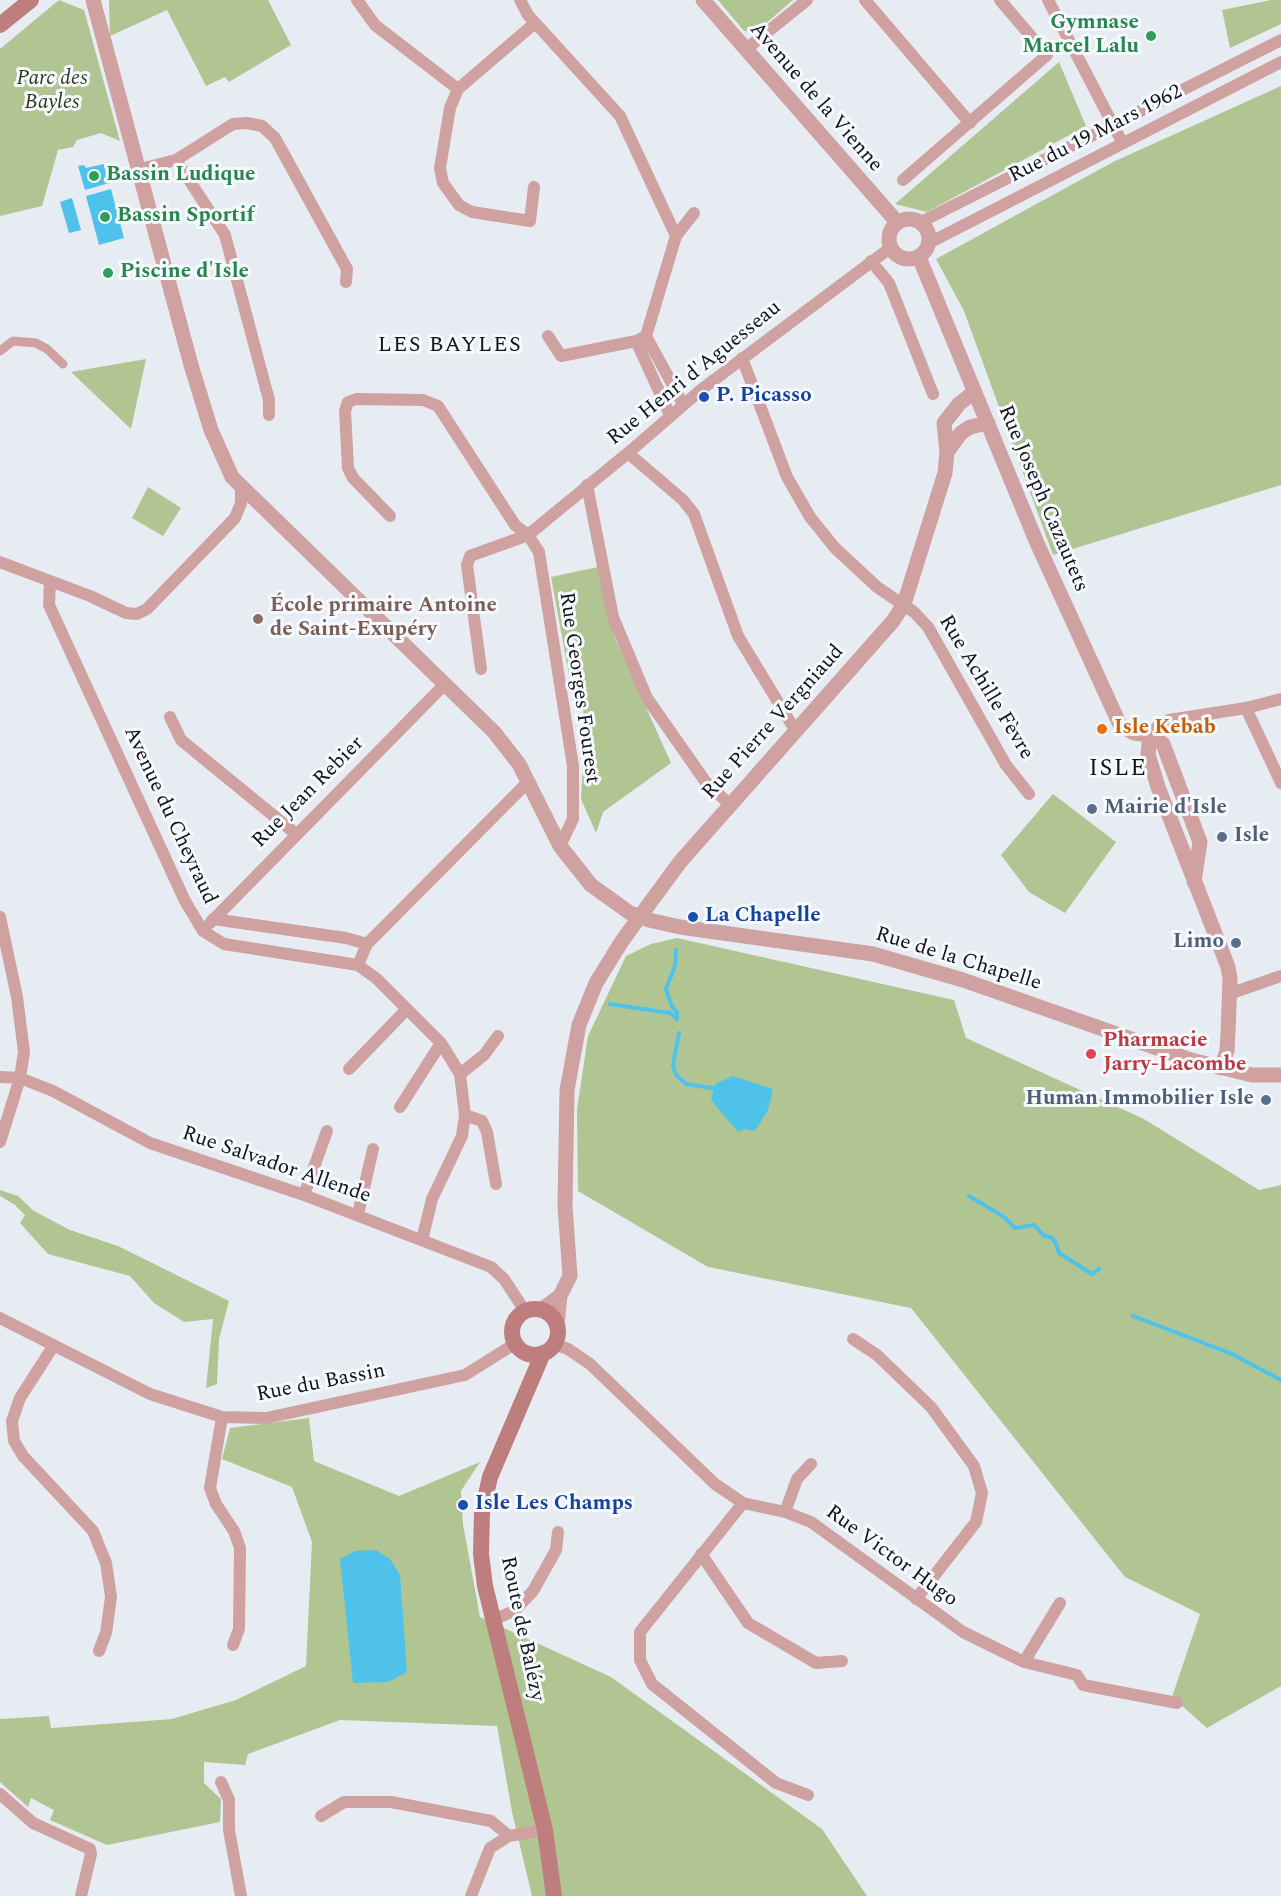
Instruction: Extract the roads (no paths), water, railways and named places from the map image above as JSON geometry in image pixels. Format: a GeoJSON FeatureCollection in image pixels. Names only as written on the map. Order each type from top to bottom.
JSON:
{"type":"FeatureCollection","features":[{"type":"Feature","properties":{"kind":"main road"},"geometry":{"type":"LineString","coordinates":[[0,25],[30,0]]}},
{"type":"Feature","properties":{"kind":"main road"},"geometry":{"type":"LineString","coordinates":[[533,1310],[551,1315],[557,1324],[558,1334],[535,1348],[513,1336],[515,1322],[533,1310]]}},
{"type":"Feature","properties":{"kind":"main road","name":"Route de Balézy"},"geometry":{"type":"LineString","coordinates":[[535,1348],[528,1393],[490,1477],[482,1513],[481,1554],[493,1620],[545,1830],[554,1896]]}},
{"type":"Feature","properties":{"kind":"street"},"geometry":{"type":"LineString","coordinates":[[357,0],[375,26],[458,89]]}},
{"type":"Feature","properties":{"kind":"street"},"geometry":{"type":"LineString","coordinates":[[520,0],[535,22],[620,116],[676,236]]}},
{"type":"Feature","properties":{"kind":"street","name":"Avenue de la Vienne"},"geometry":{"type":"LineString","coordinates":[[703,0],[897,222]]}},
{"type":"Feature","properties":{"kind":"street"},"geometry":{"type":"LineString","coordinates":[[746,50],[807,0]]}},
{"type":"Feature","properties":{"kind":"street"},"geometry":{"type":"LineString","coordinates":[[865,0],[970,123]]}},
{"type":"Feature","properties":{"kind":"street"},"geometry":{"type":"LineString","coordinates":[[903,180],[1047,55],[1000,0]]}},
{"type":"Feature","properties":{"kind":"street"},"geometry":{"type":"LineString","coordinates":[[1048,0],[1122,142]]}},
{"type":"Feature","properties":{"kind":"street","name":"Rue de la Chapelle"},"geometry":{"type":"LineString","coordinates":[[91,1],[140,169],[191,365],[211,430],[226,465],[241,488],[368,607],[444,685],[494,732],[519,764],[560,846],[591,885],[630,913],[641,917],[680,927],[873,954],[963,980],[1221,1068],[1252,1075],[1281,1075]]}},
{"type":"Feature","properties":{"kind":"street"},"geometry":{"type":"LineString","coordinates":[[534,187],[530,221],[472,212],[459,206],[443,183],[440,168],[450,108],[458,89],[535,22]]}},
{"type":"Feature","properties":{"kind":"street"},"geometry":{"type":"LineString","coordinates":[[921,222],[1281,40]]}},
{"type":"Feature","properties":{"kind":"street","name":"Rue du 19 Mars 1962"},"geometry":{"type":"LineString","coordinates":[[929,243],[1281,62]]}},
{"type":"Feature","properties":{"kind":"street"},"geometry":{"type":"LineString","coordinates":[[140,169],[176,160],[233,124],[247,123],[262,126],[275,138],[347,269],[346,282]]}},
{"type":"Feature","properties":{"kind":"street"},"geometry":{"type":"LineString","coordinates":[[176,160],[225,235],[269,400],[269,415]]}},
{"type":"Feature","properties":{"kind":"street"},"geometry":{"type":"LineString","coordinates":[[670,415],[641,338],[676,236],[694,213]]}},
{"type":"Feature","properties":{"kind":"street"},"geometry":{"type":"LineString","coordinates":[[914,219],[921,222],[928,231],[929,243],[919,257],[902,258],[890,248],[888,240],[897,222],[914,219]]}},
{"type":"Feature","properties":{"kind":"street","name":"Rue Henri d'Aguesseau"},"geometry":{"type":"LineString","coordinates":[[528,535],[628,453],[683,404],[890,248]]}},
{"type":"Feature","properties":{"kind":"street","name":"Rue Joseph Cazautets"},"geometry":{"type":"LineString","coordinates":[[919,257],[1037,543],[1120,724],[1134,733],[1150,735]]}},
{"type":"Feature","properties":{"kind":"street"},"geometry":{"type":"LineString","coordinates":[[871,261],[889,283],[933,394]]}},
{"type":"Feature","properties":{"kind":"street"},"geometry":{"type":"LineString","coordinates":[[548,336],[561,356],[641,338]]}},
{"type":"Feature","properties":{"kind":"street"},"geometry":{"type":"LineString","coordinates":[[641,338],[683,404]]}},
{"type":"Feature","properties":{"kind":"street"},"geometry":{"type":"LineString","coordinates":[[0,351],[13,341],[36,344],[47,349],[63,364]]}},
{"type":"Feature","properties":{"kind":"street","name":"Rue Achille Fèvre"},"geometry":{"type":"LineString","coordinates":[[742,358],[787,477],[810,517],[835,548],[877,587],[904,604],[928,627],[1006,765],[1029,794]]}},
{"type":"Feature","properties":{"kind":"street"},"geometry":{"type":"LineString","coordinates":[[947,452],[944,423],[959,404],[974,392]]}},
{"type":"Feature","properties":{"kind":"street","name":"Rue Georges Fourest"},"geometry":{"type":"LineString","coordinates":[[390,516],[353,478],[348,468],[345,411],[348,402],[356,399],[423,400],[438,406],[515,525],[528,535],[539,552],[573,766],[573,819],[560,846]]}},
{"type":"Feature","properties":{"kind":"street"},"geometry":{"type":"LineString","coordinates":[[947,452],[961,433],[970,427],[988,423]]}},
{"type":"Feature","properties":{"kind":"street","name":"Rue Pierre Vergniaud"},"geometry":{"type":"LineString","coordinates":[[557,1324],[560,1296],[570,1276],[565,1206],[567,1090],[579,1025],[596,983],[622,941],[680,862],[893,621],[904,604],[929,526],[945,473],[947,452]]}},
{"type":"Feature","properties":{"kind":"street"},"geometry":{"type":"LineString","coordinates":[[628,453],[683,500],[694,514],[738,636],[795,730]]}},
{"type":"Feature","properties":{"kind":"street"},"geometry":{"type":"LineString","coordinates":[[587,485],[613,617],[647,698],[705,781],[729,804]]}},
{"type":"Feature","properties":{"kind":"street"},"geometry":{"type":"LineString","coordinates":[[0,562],[90,596],[126,613],[138,614],[147,609],[236,518],[241,503],[241,488]]}},
{"type":"Feature","properties":{"kind":"street"},"geometry":{"type":"LineString","coordinates":[[481,669],[467,565],[470,556],[528,535]]}},
{"type":"Feature","properties":{"kind":"street","name":"Avenue du Cheyraud"},"geometry":{"type":"LineString","coordinates":[[50,582],[49,605],[185,901],[203,931],[224,944],[358,965]]}},
{"type":"Feature","properties":{"kind":"street","name":"Rue Jean Rebier"},"geometry":{"type":"LineString","coordinates":[[203,931],[444,685]]}},
{"type":"Feature","properties":{"kind":"street"},"geometry":{"type":"LineString","coordinates":[[1221,1068],[1227,1051],[1228,967],[1194,882],[1200,842],[1163,744],[1150,735],[1159,725],[1169,720],[1246,708],[1281,699]]}},
{"type":"Feature","properties":{"kind":"street"},"geometry":{"type":"LineString","coordinates":[[1246,708],[1281,783]]}},
{"type":"Feature","properties":{"kind":"street"},"geometry":{"type":"LineString","coordinates":[[170,717],[181,740],[297,834]]}},
{"type":"Feature","properties":{"kind":"street"},"geometry":{"type":"LineString","coordinates":[[422,1240],[432,1199],[462,1136],[465,1115],[460,1074],[441,1042],[377,979],[358,965],[367,944],[528,782]]}},
{"type":"Feature","properties":{"kind":"street"},"geometry":{"type":"LineString","coordinates":[[0,917],[24,1052],[20,1078],[0,1142]]}},
{"type":"Feature","properties":{"kind":"street","name":"Avenue du Cheyraud"},"geometry":{"type":"LineString","coordinates":[[213,919],[346,938],[367,944]]}},
{"type":"Feature","properties":{"kind":"street"},"geometry":{"type":"LineString","coordinates":[[1229,994],[1281,976]]}},
{"type":"Feature","properties":{"kind":"street"},"geometry":{"type":"LineString","coordinates":[[349,1069],[407,1009]]}},
{"type":"Feature","properties":{"kind":"street"},"geometry":{"type":"LineString","coordinates":[[460,1074],[484,1055],[498,1035]]}},
{"type":"Feature","properties":{"kind":"street"},"geometry":{"type":"LineString","coordinates":[[400,1107],[441,1042]]}},
{"type":"Feature","properties":{"kind":"street","name":"Rue Salvador Allende"},"geometry":{"type":"LineString","coordinates":[[0,1077],[20,1078],[52,1091],[150,1143],[358,1214],[490,1267],[533,1310]]}},
{"type":"Feature","properties":{"kind":"street"},"geometry":{"type":"LineString","coordinates":[[465,1115],[482,1121],[487,1132],[496,1184]]}},
{"type":"Feature","properties":{"kind":"street"},"geometry":{"type":"LineString","coordinates":[[304,1195],[327,1131]]}},
{"type":"Feature","properties":{"kind":"street"},"geometry":{"type":"LineString","coordinates":[[358,1214],[373,1149]]}},
{"type":"Feature","properties":{"kind":"street"},"geometry":{"type":"LineString","coordinates":[[533,1310],[560,1296]]}},
{"type":"Feature","properties":{"kind":"street","name":"Rue du Bassin"},"geometry":{"type":"LineString","coordinates":[[0,1318],[150,1394],[222,1417],[266,1418],[465,1375],[535,1348]]}},
{"type":"Feature","properties":{"kind":"street"},"geometry":{"type":"LineString","coordinates":[[853,1340],[877,1355],[931,1407],[974,1466],[981,1493],[976,1521],[916,1599]]}},
{"type":"Feature","properties":{"kind":"street"},"geometry":{"type":"LineString","coordinates":[[54,1345],[21,1398],[12,1421],[14,1441],[23,1456],[93,1531],[106,1563],[111,1597],[106,1633],[99,1651]]}},
{"type":"Feature","properties":{"kind":"street","name":"Rue Victor Hugo"},"geometry":{"type":"LineString","coordinates":[[535,1348],[568,1349],[590,1364],[715,1484],[743,1503],[785,1512],[811,1522],[963,1632],[1024,1662],[1077,1675],[1083,1685],[1177,1703]]}},
{"type":"Feature","properties":{"kind":"street"},"geometry":{"type":"LineString","coordinates":[[222,1417],[210,1488],[216,1504],[234,1531],[240,1548],[239,1629],[233,1645]]}},
{"type":"Feature","properties":{"kind":"street"},"geometry":{"type":"LineString","coordinates":[[785,1512],[797,1479],[811,1464]]}},
{"type":"Feature","properties":{"kind":"street"},"geometry":{"type":"LineString","coordinates":[[743,1503],[725,1529],[701,1554],[640,1632],[640,1660],[652,1684],[776,1783],[808,1795]]}},
{"type":"Feature","properties":{"kind":"street"},"geometry":{"type":"LineString","coordinates":[[493,1620],[514,1611],[533,1591],[556,1550],[558,1532]]}},
{"type":"Feature","properties":{"kind":"street"},"geometry":{"type":"LineString","coordinates":[[701,1554],[748,1623],[816,1663],[842,1661]]}},
{"type":"Feature","properties":{"kind":"street"},"geometry":{"type":"LineString","coordinates":[[1024,1662],[1060,1603]]}},
{"type":"Feature","properties":{"kind":"street"},"geometry":{"type":"LineString","coordinates":[[221,1782],[229,1800],[229,1830],[241,1896]]}},
{"type":"Feature","properties":{"kind":"street"},"geometry":{"type":"LineString","coordinates":[[0,1794],[33,1823],[90,1849],[91,1854],[81,1896]]}},
{"type":"Feature","properties":{"kind":"street"},"geometry":{"type":"LineString","coordinates":[[321,1816],[344,1802],[391,1802],[491,1821],[509,1836]]}},
{"type":"Feature","properties":{"kind":"street"},"geometry":{"type":"LineString","coordinates":[[471,1896],[490,1848],[509,1836],[545,1830]]}},
{"type":"Feature","properties":{"kind":"water","name":"Bassin Ludique"},"geometry":{"type":"Polygon","coordinates":[[[104,164],[109,183],[85,190],[78,166],[84,165],[86,168],[104,164]]]}},
{"type":"Feature","properties":{"kind":"water","name":"Bassin Sportif"},"geometry":{"type":"Polygon","coordinates":[[[111,189],[124,238],[99,245],[86,196],[111,189]]]}},
{"type":"Feature","properties":{"kind":"water"},"geometry":{"type":"Polygon","coordinates":[[[72,198],[81,230],[69,233],[60,202],[72,198]]]}},
{"type":"Feature","properties":{"kind":"water"},"geometry":{"type":"Polygon","coordinates":[[[733,1076],[773,1089],[768,1110],[755,1131],[745,1129],[738,1132],[711,1100],[715,1084],[733,1076]]]}},
{"type":"Feature","properties":{"kind":"water"},"geometry":{"type":"Polygon","coordinates":[[[376,1550],[390,1559],[400,1575],[407,1672],[388,1682],[353,1683],[340,1559],[355,1551],[376,1550]]]}},
{"type":"Feature","properties":{"kind":"waterway"},"geometry":{"type":"LineString","coordinates":[[676,950],[675,966],[666,989],[672,1007],[677,1012],[677,1019]]}},
{"type":"Feature","properties":{"kind":"waterway"},"geometry":{"type":"LineString","coordinates":[[610,1004],[670,1013],[677,1019]]}},
{"type":"Feature","properties":{"kind":"waterway"},"geometry":{"type":"LineString","coordinates":[[679,1033],[673,1065],[676,1075],[686,1084],[718,1089]]}},
{"type":"Feature","properties":{"kind":"waterway"},"geometry":{"type":"LineString","coordinates":[[969,1196],[1004,1217],[1015,1228],[1034,1225],[1044,1236],[1051,1237],[1055,1241],[1059,1253],[1092,1274],[1099,1269]]}},
{"type":"Feature","properties":{"kind":"waterway"},"geometry":{"type":"LineString","coordinates":[[1133,1316],[1232,1354],[1281,1380]]}},
{"type":"Feature","properties":{"kind":"place","name":"Gymnase Marcel Lalu"},"geometry":{"type":"Point","coordinates":[1151,36]}},
{"type":"Feature","properties":{"kind":"place","name":"Bassin Ludique"},"geometry":{"type":"Point","coordinates":[94,176]}},
{"type":"Feature","properties":{"kind":"place","name":"Bassin Sportif"},"geometry":{"type":"Point","coordinates":[105,217]}},
{"type":"Feature","properties":{"kind":"place","name":"Piscine d'Isle"},"geometry":{"type":"Point","coordinates":[108,273]}},
{"type":"Feature","properties":{"kind":"place","name":"P. Picasso"},"geometry":{"type":"Point","coordinates":[704,397]}},
{"type":"Feature","properties":{"kind":"place","name":"École primaire Antoine de Saint-Exupéry"},"geometry":{"type":"Point","coordinates":[258,619]}},
{"type":"Feature","properties":{"kind":"place","name":"Isle Kebab"},"geometry":{"type":"Point","coordinates":[1102,729]}},
{"type":"Feature","properties":{"kind":"place","name":"Mairie d'Isle"},"geometry":{"type":"Point","coordinates":[1092,809]}},
{"type":"Feature","properties":{"kind":"place","name":"Isle"},"geometry":{"type":"Point","coordinates":[1222,837]}},
{"type":"Feature","properties":{"kind":"place","name":"La Chapelle"},"geometry":{"type":"Point","coordinates":[693,917]}},
{"type":"Feature","properties":{"kind":"place","name":"Limo"},"geometry":{"type":"Point","coordinates":[1236,943]}},
{"type":"Feature","properties":{"kind":"place","name":"Pharmacie Jarry-Lacombe"},"geometry":{"type":"Point","coordinates":[1091,1054]}},
{"type":"Feature","properties":{"kind":"place","name":"Human Immobilier Isle"},"geometry":{"type":"Point","coordinates":[1266,1100]}},
{"type":"Feature","properties":{"kind":"place","name":"Isle Les Champs"},"geometry":{"type":"Point","coordinates":[463,1505]}},
{"type":"Feature","properties":{"kind":"district","name":"LES BAYLES"},"geometry":{"type":"Point","coordinates":[450,347]}},
{"type":"Feature","properties":{"kind":"district","name":"ISLE"},"geometry":{"type":"Point","coordinates":[1118,770]}},
{"type":"Feature","properties":{"kind":"park label","name":"Parc des Bayles"},"geometry":{"type":"Point","coordinates":[52,92]}}]}
